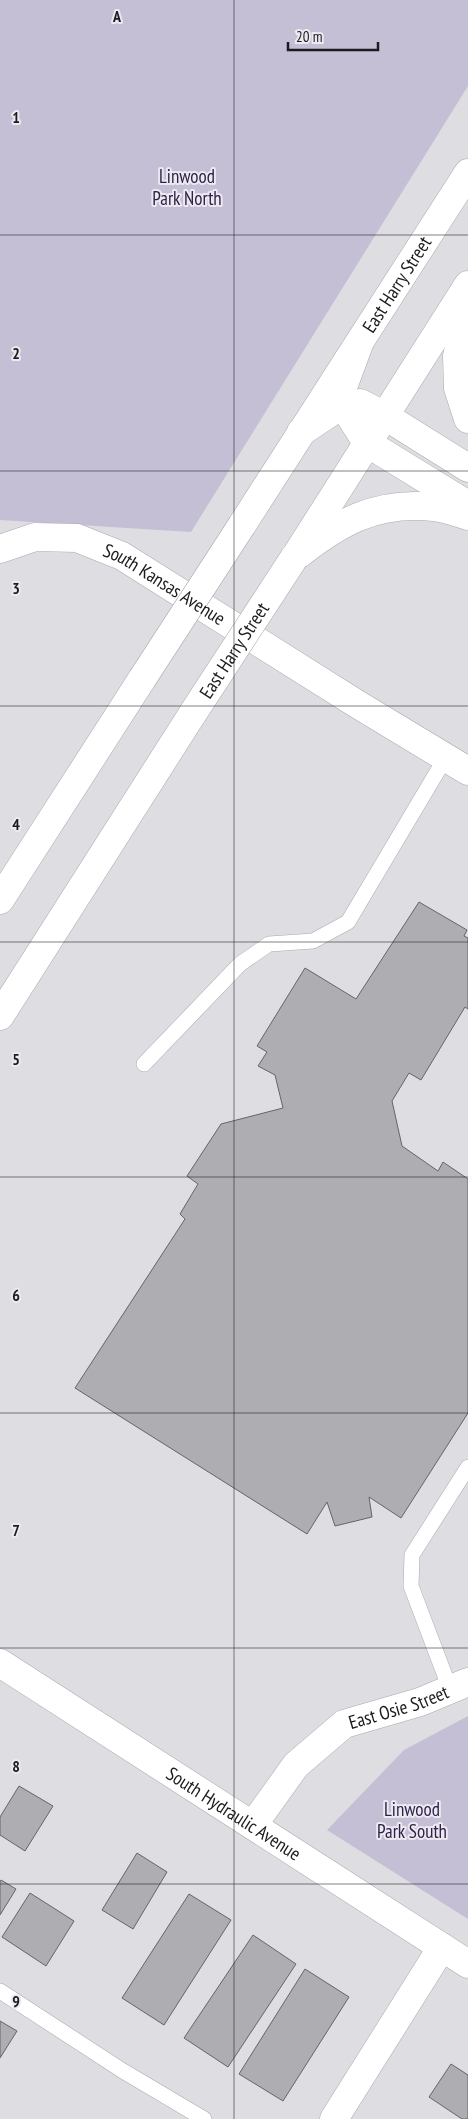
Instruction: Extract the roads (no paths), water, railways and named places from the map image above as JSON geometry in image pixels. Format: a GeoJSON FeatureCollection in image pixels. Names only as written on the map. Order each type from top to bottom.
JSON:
{"type":"FeatureCollection","features":[{"type":"Feature","properties":{"kind":"main road","name":"East Harry Street"},"geometry":{"type":"LineString","coordinates":[[0,900],[468,173]]}},
{"type":"Feature","properties":{"kind":"main road","name":"East Harry Street"},"geometry":{"type":"LineString","coordinates":[[0,1016],[468,285]]}},
{"type":"Feature","properties":{"kind":"main road"},"geometry":{"type":"LineString","coordinates":[[468,311],[457,356],[458,388],[468,419]]}},
{"type":"Feature","properties":{"kind":"main road"},"geometry":{"type":"LineString","coordinates":[[359,344],[342,390],[351,418],[367,443],[468,505]]}},
{"type":"Feature","properties":{"kind":"main road"},"geometry":{"type":"LineString","coordinates":[[301,432],[340,406],[360,403],[385,416],[468,468]]}},
{"type":"Feature","properties":{"kind":"main road"},"geometry":{"type":"LineString","coordinates":[[294,558],[325,533],[362,514],[398,506],[436,507],[468,516]]}},
{"type":"Feature","properties":{"kind":"main road","name":"South Kansas Avenue"},"geometry":{"type":"LineString","coordinates":[[0,549],[35,537],[77,538],[122,556],[357,704],[457,764]]}},
{"type":"Feature","properties":{"kind":"main road","name":"South Hydraulic Avenue"},"geometry":{"type":"LineString","coordinates":[[0,1663],[468,1964]]}},
{"type":"Feature","properties":{"kind":"main road","name":"East Osie Street"},"geometry":{"type":"LineString","coordinates":[[252,1825],[296,1765],[344,1724],[420,1702],[459,1686]]}},
{"type":"Feature","properties":{"kind":"main road"},"geometry":{"type":"LineString","coordinates":[[334,2119],[442,1947]]}},
{"type":"Feature","properties":{"kind":"lane"},"geometry":{"type":"LineString","coordinates":[[144,1064],[247,958],[269,944],[313,940],[348,922],[457,764]]}},
{"type":"Feature","properties":{"kind":"lane"},"geometry":{"type":"LineString","coordinates":[[459,1686],[411,1586],[412,1556],[468,1467]]}},
{"type":"Feature","properties":{"kind":"lane"},"geometry":{"type":"LineString","coordinates":[[0,1991],[122,2071],[204,2119]]}},
{"type":"Feature","properties":{"kind":"park label","name":"Linwood Park North"},"geometry":{"type":"Point","coordinates":[187,187]}},
{"type":"Feature","properties":{"kind":"park label","name":"Linwood Park South"},"geometry":{"type":"Point","coordinates":[412,1820]}}]}
